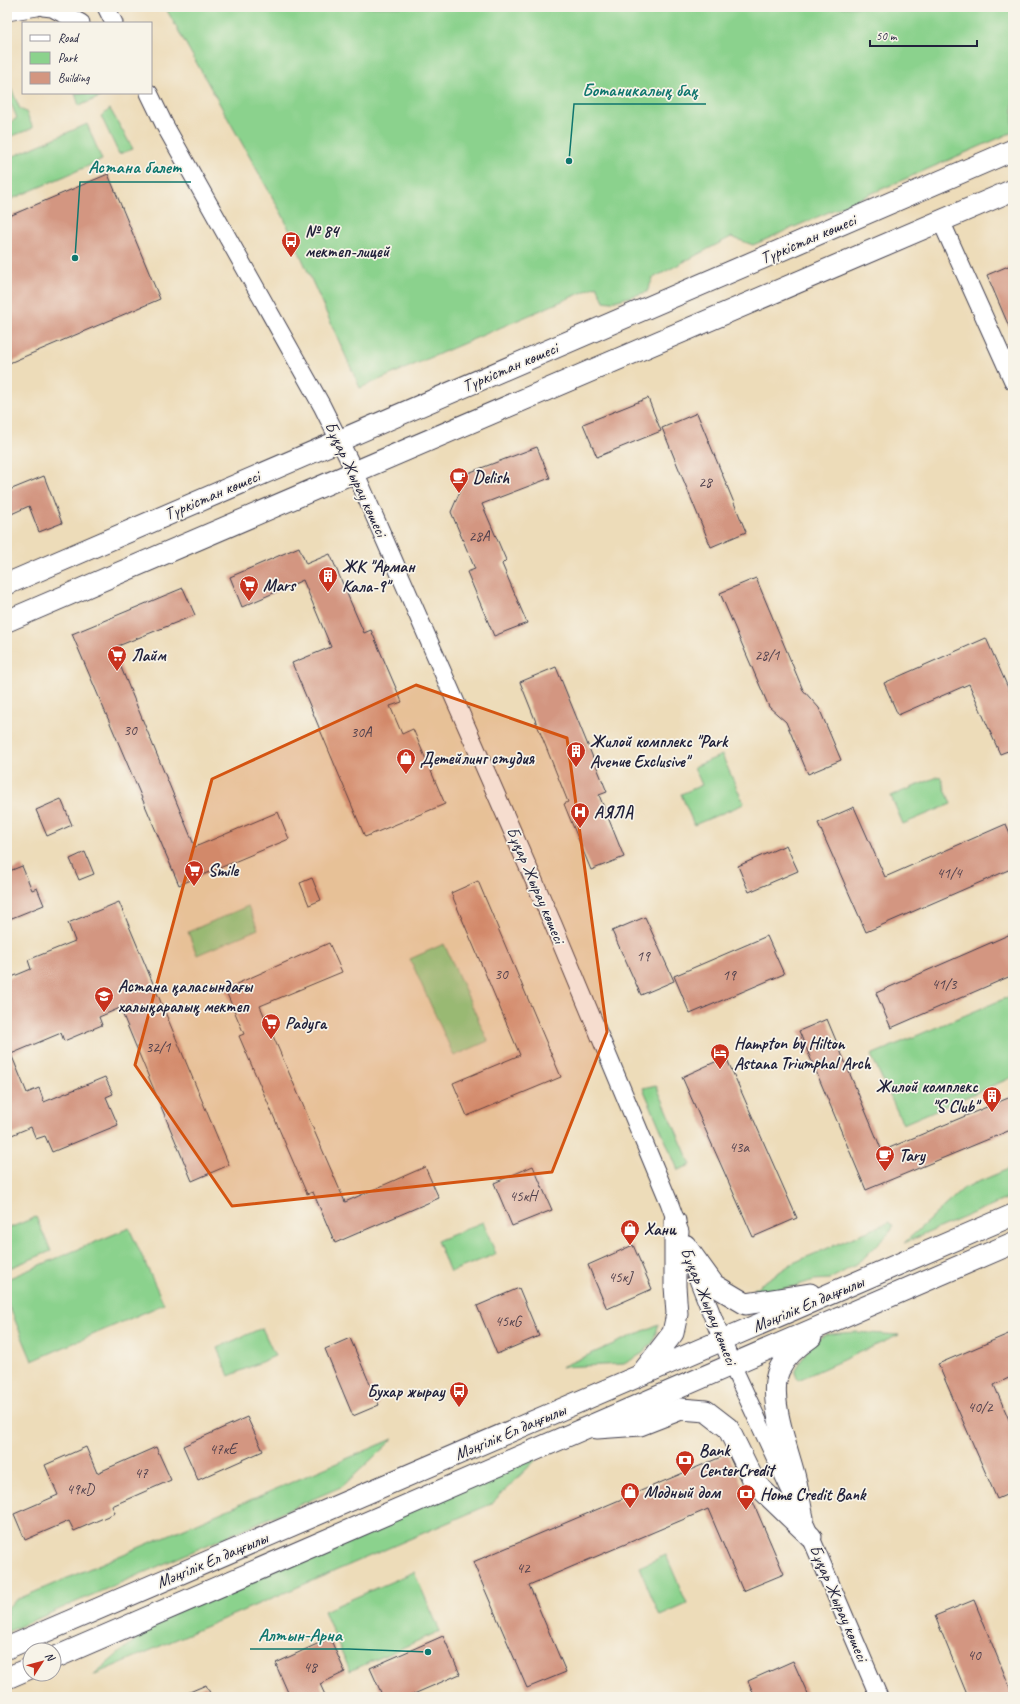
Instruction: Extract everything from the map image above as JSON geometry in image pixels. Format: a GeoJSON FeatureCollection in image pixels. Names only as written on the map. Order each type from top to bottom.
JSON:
{"type":"FeatureCollection","features":[{"type":"Feature","properties":{"kind":"main road","name":"Түркістан көшесі"},"geometry":{"type":"LineString","coordinates":[[7,584],[1013,150]]}},
{"type":"Feature","properties":{"kind":"main road","name":"Түркістан көшесі"},"geometry":{"type":"LineString","coordinates":[[7,621],[1013,190]]}},
{"type":"Feature","properties":{"kind":"main road","name":"Мәңгілік Ел даңғылы"},"geometry":{"type":"LineString","coordinates":[[7,1648],[1013,1215]]}},
{"type":"Feature","properties":{"kind":"main road"},"geometry":{"type":"LineString","coordinates":[[640,1376],[673,1333],[677,1314],[675,1286],[675,1221]]}},
{"type":"Feature","properties":{"kind":"main road","name":"Мәңгілік Ел даңғылы"},"geometry":{"type":"LineString","coordinates":[[62,1655],[1013,1243]]}},
{"type":"Feature","properties":{"kind":"main road"},"geometry":{"type":"LineString","coordinates":[[685,1245],[714,1285],[746,1304],[842,1289]]}},
{"type":"Feature","properties":{"kind":"main road"},"geometry":{"type":"LineString","coordinates":[[803,1518],[795,1478],[780,1425],[775,1393],[779,1370],[796,1347],[841,1317]]}},
{"type":"Feature","properties":{"kind":"main road"},"geometry":{"type":"LineString","coordinates":[[584,1428],[640,1425],[681,1409],[706,1411],[728,1428],[755,1483],[811,1537]]}},
{"type":"Feature","properties":{"kind":"main road"},"geometry":{"type":"LineString","coordinates":[[7,1678],[22,1671]]}},
{"type":"Feature","properties":{"kind":"street"},"geometry":{"type":"LineString","coordinates":[[7,12],[37,7]]}},
{"type":"Feature","properties":{"kind":"street"},"geometry":{"type":"LineString","coordinates":[[44,7],[52,8],[79,22]]}},
{"type":"Feature","properties":{"kind":"street"},"geometry":{"type":"LineString","coordinates":[[106,7],[114,22]]}},
{"type":"Feature","properties":{"kind":"street","name":"Бұқар Жырау көшесі"},"geometry":{"type":"LineString","coordinates":[[149,94],[322,406],[338,441],[355,472],[553,924],[685,1245],[732,1365],[803,1518],[879,1697]]}},
{"type":"Feature","properties":{"kind":"street"},"geometry":{"type":"LineString","coordinates":[[942,221],[1013,381]]}},
{"type":"Feature","properties":{"kind":"highlighted area"},"geometry":{"type":"Polygon","coordinates":[[[416,685],[567,738],[607,1032],[552,1172],[232,1206],[135,1065],[212,779],[416,685]]]}},
{"type":"Feature","properties":{"kind":"green space"},"geometry":{"type":"Polygon","coordinates":[[[165,7],[1013,7],[1013,132],[753,245],[731,237],[653,278],[647,292],[611,302],[604,301],[597,286],[360,388],[283,216],[165,7]]]}},
{"type":"Feature","properties":{"kind":"green space"},"geometry":{"type":"Polygon","coordinates":[[[7,79],[20,109],[26,112],[33,128],[7,138],[7,121],[8,124],[17,118],[7,94],[7,79]]]}},
{"type":"Feature","properties":{"kind":"green space"},"geometry":{"type":"Polygon","coordinates":[[[75,94],[98,94],[100,97],[79,106],[75,94]]]}},
{"type":"Feature","properties":{"kind":"green space"},"geometry":{"type":"Polygon","coordinates":[[[110,109],[133,149],[119,154],[101,116],[110,109]]]}},
{"type":"Feature","properties":{"kind":"green space"},"geometry":{"type":"Polygon","coordinates":[[[87,124],[102,160],[7,201],[7,159],[87,124]]]}},
{"type":"Feature","properties":{"kind":"green space"},"geometry":{"type":"Polygon","coordinates":[[[722,755],[744,804],[694,825],[681,794],[702,785],[694,767],[722,755]]]}},
{"type":"Feature","properties":{"kind":"green space"},"geometry":{"type":"Polygon","coordinates":[[[940,776],[951,804],[903,824],[891,796],[940,776]]]}},
{"type":"Feature","properties":{"kind":"green space"},"geometry":{"type":"Polygon","coordinates":[[[248,906],[258,929],[197,955],[188,932],[248,906]]]}},
{"type":"Feature","properties":{"kind":"green space"},"geometry":{"type":"Polygon","coordinates":[[[444,944],[488,1041],[454,1056],[410,959],[444,944]]]}},
{"type":"Feature","properties":{"kind":"green space"},"geometry":{"type":"Polygon","coordinates":[[[1013,995],[1013,1077],[903,1124],[871,1055],[1013,995]]]}},
{"type":"Feature","properties":{"kind":"green space"},"geometry":{"type":"Polygon","coordinates":[[[656,1085],[691,1165],[678,1170],[643,1088],[656,1085]]]}},
{"type":"Feature","properties":{"kind":"green space"},"geometry":{"type":"Polygon","coordinates":[[[1013,1167],[1013,1196],[904,1243],[964,1188],[1013,1167]]]}},
{"type":"Feature","properties":{"kind":"green space"},"geometry":{"type":"Polygon","coordinates":[[[36,1217],[51,1251],[7,1269],[7,1229],[36,1217]]]}},
{"type":"Feature","properties":{"kind":"green space"},"geometry":{"type":"Polygon","coordinates":[[[483,1222],[496,1254],[450,1272],[437,1241],[483,1222]]]}},
{"type":"Feature","properties":{"kind":"green space"},"geometry":{"type":"Polygon","coordinates":[[[889,1222],[893,1226],[891,1231],[866,1256],[850,1268],[830,1279],[814,1280],[792,1287],[755,1293],[755,1288],[793,1263],[889,1222]]]}},
{"type":"Feature","properties":{"kind":"green space"},"geometry":{"type":"Polygon","coordinates":[[[129,1228],[164,1304],[32,1361],[7,1301],[7,1279],[129,1228]]]}},
{"type":"Feature","properties":{"kind":"green space"},"geometry":{"type":"Polygon","coordinates":[[[659,1324],[653,1342],[643,1353],[624,1364],[561,1367],[659,1324]]]}},
{"type":"Feature","properties":{"kind":"green space"},"geometry":{"type":"Polygon","coordinates":[[[262,1328],[275,1356],[229,1376],[217,1348],[262,1328]]]}},
{"type":"Feature","properties":{"kind":"green space"},"geometry":{"type":"Polygon","coordinates":[[[855,1332],[899,1335],[798,1380],[795,1373],[797,1368],[806,1352],[814,1343],[823,1336],[830,1334],[855,1332]]]}},
{"type":"Feature","properties":{"kind":"green space"},"geometry":{"type":"Polygon","coordinates":[[[393,1439],[343,1486],[7,1632],[7,1608],[16,1600],[393,1439]]]}},
{"type":"Feature","properties":{"kind":"green space"},"geometry":{"type":"Polygon","coordinates":[[[547,1449],[491,1504],[93,1675],[160,1619],[547,1449]]]}},
{"type":"Feature","properties":{"kind":"green space"},"geometry":{"type":"Polygon","coordinates":[[[666,1555],[687,1604],[660,1616],[639,1567],[666,1555]]]}},
{"type":"Feature","properties":{"kind":"green space"},"geometry":{"type":"Polygon","coordinates":[[[414,1572],[440,1631],[350,1671],[324,1611],[414,1572]]]}},
{"type":"Feature","properties":{"kind":"building"},"geometry":{"type":"Polygon","coordinates":[[[108,174],[160,299],[7,364],[7,217],[108,174]]]}},
{"type":"Feature","properties":{"kind":"building"},"geometry":{"type":"Polygon","coordinates":[[[1013,264],[1013,336],[987,275],[1013,264]]]}},
{"type":"Feature","properties":{"kind":"building"},"geometry":{"type":"Polygon","coordinates":[[[648,398],[661,431],[597,457],[583,424],[648,398]]]}},
{"type":"Feature","properties":{"kind":"building"},"geometry":{"type":"Polygon","coordinates":[[[697,413],[746,532],[711,547],[662,428],[697,413]]]}},
{"type":"Feature","properties":{"kind":"building"},"geometry":{"type":"Polygon","coordinates":[[[537,447],[550,478],[482,504],[506,560],[502,564],[527,623],[494,636],[467,572],[475,569],[451,512],[468,473],[537,447]]]}},
{"type":"Feature","properties":{"kind":"building"},"geometry":{"type":"Polygon","coordinates":[[[44,476],[62,523],[39,532],[29,506],[7,516],[7,491],[44,476]]]}},
{"type":"Feature","properties":{"kind":"building"},"geometry":{"type":"Polygon","coordinates":[[[299,547],[306,564],[330,554],[364,633],[371,630],[402,702],[390,706],[402,734],[413,729],[445,804],[365,837],[292,663],[331,647],[303,580],[242,607],[230,577],[299,547]]]}},
{"type":"Feature","properties":{"kind":"building"},"geometry":{"type":"Polygon","coordinates":[[[756,578],[803,690],[819,708],[841,760],[808,774],[786,722],[769,707],[720,593],[756,578]]]}},
{"type":"Feature","properties":{"kind":"building"},"geometry":{"type":"Polygon","coordinates":[[[183,588],[195,615],[113,648],[195,847],[278,812],[289,839],[179,885],[72,634],[183,588]]]}},
{"type":"Feature","properties":{"kind":"building"},"geometry":{"type":"Polygon","coordinates":[[[986,638],[1013,699],[1013,749],[1000,754],[969,684],[898,715],[884,683],[986,638]]]}},
{"type":"Feature","properties":{"kind":"building","name":"Жилой комплекс \"Park Avenue Exclusive\""},"geometry":{"type":"Polygon","coordinates":[[[556,667],[607,792],[599,795],[624,857],[591,870],[564,804],[568,802],[520,682],[556,667]]]}},
{"type":"Feature","properties":{"kind":"building"},"geometry":{"type":"Polygon","coordinates":[[[61,799],[72,825],[47,836],[36,810],[61,799]]]}},
{"type":"Feature","properties":{"kind":"building"},"geometry":{"type":"Polygon","coordinates":[[[854,807],[885,877],[1006,824],[1013,840],[1013,868],[866,932],[818,823],[854,807]]]}},
{"type":"Feature","properties":{"kind":"building"},"geometry":{"type":"Polygon","coordinates":[[[786,845],[798,871],[749,892],[738,866],[786,845]]]}},
{"type":"Feature","properties":{"kind":"building"},"geometry":{"type":"Polygon","coordinates":[[[85,852],[94,874],[79,880],[70,859],[85,852]]]}},
{"type":"Feature","properties":{"kind":"building"},"geometry":{"type":"Polygon","coordinates":[[[22,866],[32,890],[37,888],[44,905],[7,920],[7,872],[22,866]]]}},
{"type":"Feature","properties":{"kind":"building"},"geometry":{"type":"Polygon","coordinates":[[[312,878],[321,900],[309,905],[300,883],[312,878]]]}},
{"type":"Feature","properties":{"kind":"building"},"geometry":{"type":"Polygon","coordinates":[[[478,881],[561,1077],[467,1116],[453,1083],[520,1055],[451,893],[478,881]]]}},
{"type":"Feature","properties":{"kind":"building"},"geometry":{"type":"Polygon","coordinates":[[[119,902],[229,1165],[192,1181],[120,1008],[99,1017],[102,1025],[64,1041],[61,1033],[11,1054],[27,1093],[39,1088],[44,1102],[105,1077],[113,1094],[106,1097],[118,1125],[52,1152],[45,1136],[36,1139],[31,1127],[7,1137],[7,979],[31,969],[28,960],[75,941],[68,923],[119,902]]]}},
{"type":"Feature","properties":{"kind":"building"},"geometry":{"type":"Polygon","coordinates":[[[645,917],[674,981],[641,995],[612,931],[645,917]]]}},
{"type":"Feature","properties":{"kind":"building"},"geometry":{"type":"Polygon","coordinates":[[[1013,933],[1013,975],[891,1028],[876,993],[1013,933]]]}},
{"type":"Feature","properties":{"kind":"building"},"geometry":{"type":"Polygon","coordinates":[[[767,936],[784,974],[690,1014],[674,976],[767,936]]]}},
{"type":"Feature","properties":{"kind":"building"},"geometry":{"type":"Polygon","coordinates":[[[329,943],[342,972],[260,1006],[345,1202],[425,1167],[439,1198],[335,1243],[313,1192],[307,1194],[239,1036],[244,1034],[225,989],[329,943]]]}},
{"type":"Feature","properties":{"kind":"building","name":"Жилой комплекс \"S Club\""},"geometry":{"type":"Polygon","coordinates":[[[827,1019],[882,1151],[1013,1096],[1013,1129],[866,1190],[799,1031],[827,1019]]]}},
{"type":"Feature","properties":{"kind":"building"},"geometry":{"type":"Polygon","coordinates":[[[726,1057],[797,1218],[753,1237],[682,1077],[726,1057]]]}},
{"type":"Feature","properties":{"kind":"building"},"geometry":{"type":"Polygon","coordinates":[[[533,1166],[552,1210],[512,1226],[494,1183],[533,1166]]]}},
{"type":"Feature","properties":{"kind":"building"},"geometry":{"type":"Polygon","coordinates":[[[633,1245],[652,1289],[607,1309],[588,1265],[633,1245]]]}},
{"type":"Feature","properties":{"kind":"building"},"geometry":{"type":"Polygon","coordinates":[[[519,1288],[539,1336],[497,1354],[477,1306],[519,1288]]]}},
{"type":"Feature","properties":{"kind":"building"},"geometry":{"type":"Polygon","coordinates":[[[1013,1332],[1013,1376],[994,1385],[1013,1429],[1013,1492],[997,1499],[938,1364],[1013,1332]]]}},
{"type":"Feature","properties":{"kind":"building"},"geometry":{"type":"Polygon","coordinates":[[[350,1338],[379,1405],[353,1416],[325,1349],[350,1338]]]}},
{"type":"Feature","properties":{"kind":"building"},"geometry":{"type":"Polygon","coordinates":[[[247,1417],[263,1451],[198,1480],[183,1446],[247,1417]]]}},
{"type":"Feature","properties":{"kind":"building"},"geometry":{"type":"Polygon","coordinates":[[[86,1447],[97,1473],[156,1447],[171,1480],[112,1506],[115,1513],[74,1531],[69,1521],[25,1540],[14,1514],[58,1495],[45,1465],[86,1447]]]}},
{"type":"Feature","properties":{"kind":"building"},"geometry":{"type":"Polygon","coordinates":[[[728,1454],[744,1488],[750,1495],[784,1574],[743,1591],[708,1509],[529,1585],[566,1672],[527,1688],[473,1562],[728,1454]]]}},
{"type":"Feature","properties":{"kind":"building"},"geometry":{"type":"Polygon","coordinates":[[[974,1600],[1013,1697],[968,1697],[935,1616],[974,1600]]]}},
{"type":"Feature","properties":{"kind":"building"},"geometry":{"type":"Polygon","coordinates":[[[443,1636],[460,1674],[407,1697],[383,1697],[370,1668],[443,1636]]]}},
{"type":"Feature","properties":{"kind":"building"},"geometry":{"type":"Polygon","coordinates":[[[330,1638],[345,1672],[320,1684],[326,1697],[290,1697],[276,1663],[330,1638]]]}},
{"type":"Feature","properties":{"kind":"building"},"geometry":{"type":"Polygon","coordinates":[[[793,1661],[809,1697],[755,1697],[748,1681],[793,1661]]]}},
{"type":"Feature","properties":{"kind":"building"},"geometry":{"type":"Polygon","coordinates":[[[206,1685],[212,1697],[178,1697],[206,1685]]]}},
{"type":"Feature","properties":{"kind":"place","name":"Ботаникалық бақ"},"geometry":{"type":"Point","coordinates":[569,161]}},
{"type":"Feature","properties":{"kind":"place","name":"Астана балет"},"geometry":{"type":"Point","coordinates":[75,258]}},
{"type":"Feature","properties":{"kind":"place","name":"№ 84 мектеп-лицей"},"geometry":{"type":"Point","coordinates":[291,258]}},
{"type":"Feature","properties":{"kind":"place","name":"Delish"},"geometry":{"type":"Point","coordinates":[459,494]}},
{"type":"Feature","properties":{"kind":"place","name":"ЖК \"Арман Кала-9\""},"geometry":{"type":"Point","coordinates":[328,593]}},
{"type":"Feature","properties":{"kind":"place","name":"Mars"},"geometry":{"type":"Point","coordinates":[249,602]}},
{"type":"Feature","properties":{"kind":"place","name":"Лайм"},"geometry":{"type":"Point","coordinates":[117,672]}},
{"type":"Feature","properties":{"kind":"place","name":"Жилой комплекс \"Park Avenue Exclusive\""},"geometry":{"type":"Point","coordinates":[576,768]}},
{"type":"Feature","properties":{"kind":"place","name":"Детейлинг студия"},"geometry":{"type":"Point","coordinates":[406,775]}},
{"type":"Feature","properties":{"kind":"place","name":"АЯЛА"},"geometry":{"type":"Point","coordinates":[580,829]}},
{"type":"Feature","properties":{"kind":"place","name":"Smile"},"geometry":{"type":"Point","coordinates":[194,887]}},
{"type":"Feature","properties":{"kind":"place","name":"Астана қаласындағы халықаралық мектеп"},"geometry":{"type":"Point","coordinates":[104,1013]}},
{"type":"Feature","properties":{"kind":"place","name":"Радуга"},"geometry":{"type":"Point","coordinates":[271,1040]}},
{"type":"Feature","properties":{"kind":"place","name":"Hampton by Hilton Astana Triumphal Arch"},"geometry":{"type":"Point","coordinates":[720,1070]}},
{"type":"Feature","properties":{"kind":"place","name":"Жилой комплекс \"S Club\""},"geometry":{"type":"Point","coordinates":[992,1113]}},
{"type":"Feature","properties":{"kind":"place","name":"Tary"},"geometry":{"type":"Point","coordinates":[885,1172]}},
{"type":"Feature","properties":{"kind":"place","name":"Хани"},"geometry":{"type":"Point","coordinates":[630,1246]}},
{"type":"Feature","properties":{"kind":"place","name":"Бухар жырау"},"geometry":{"type":"Point","coordinates":[459,1408]}},
{"type":"Feature","properties":{"kind":"place","name":"Bank CenterCredit"},"geometry":{"type":"Point","coordinates":[685,1477]}},
{"type":"Feature","properties":{"kind":"place","name":"Модный дом"},"geometry":{"type":"Point","coordinates":[630,1509]}},
{"type":"Feature","properties":{"kind":"place","name":"Home Credit Bank"},"geometry":{"type":"Point","coordinates":[746,1511]}},
{"type":"Feature","properties":{"kind":"place","name":"Алтын-Арна"},"geometry":{"type":"Point","coordinates":[428,1652]}}]}
